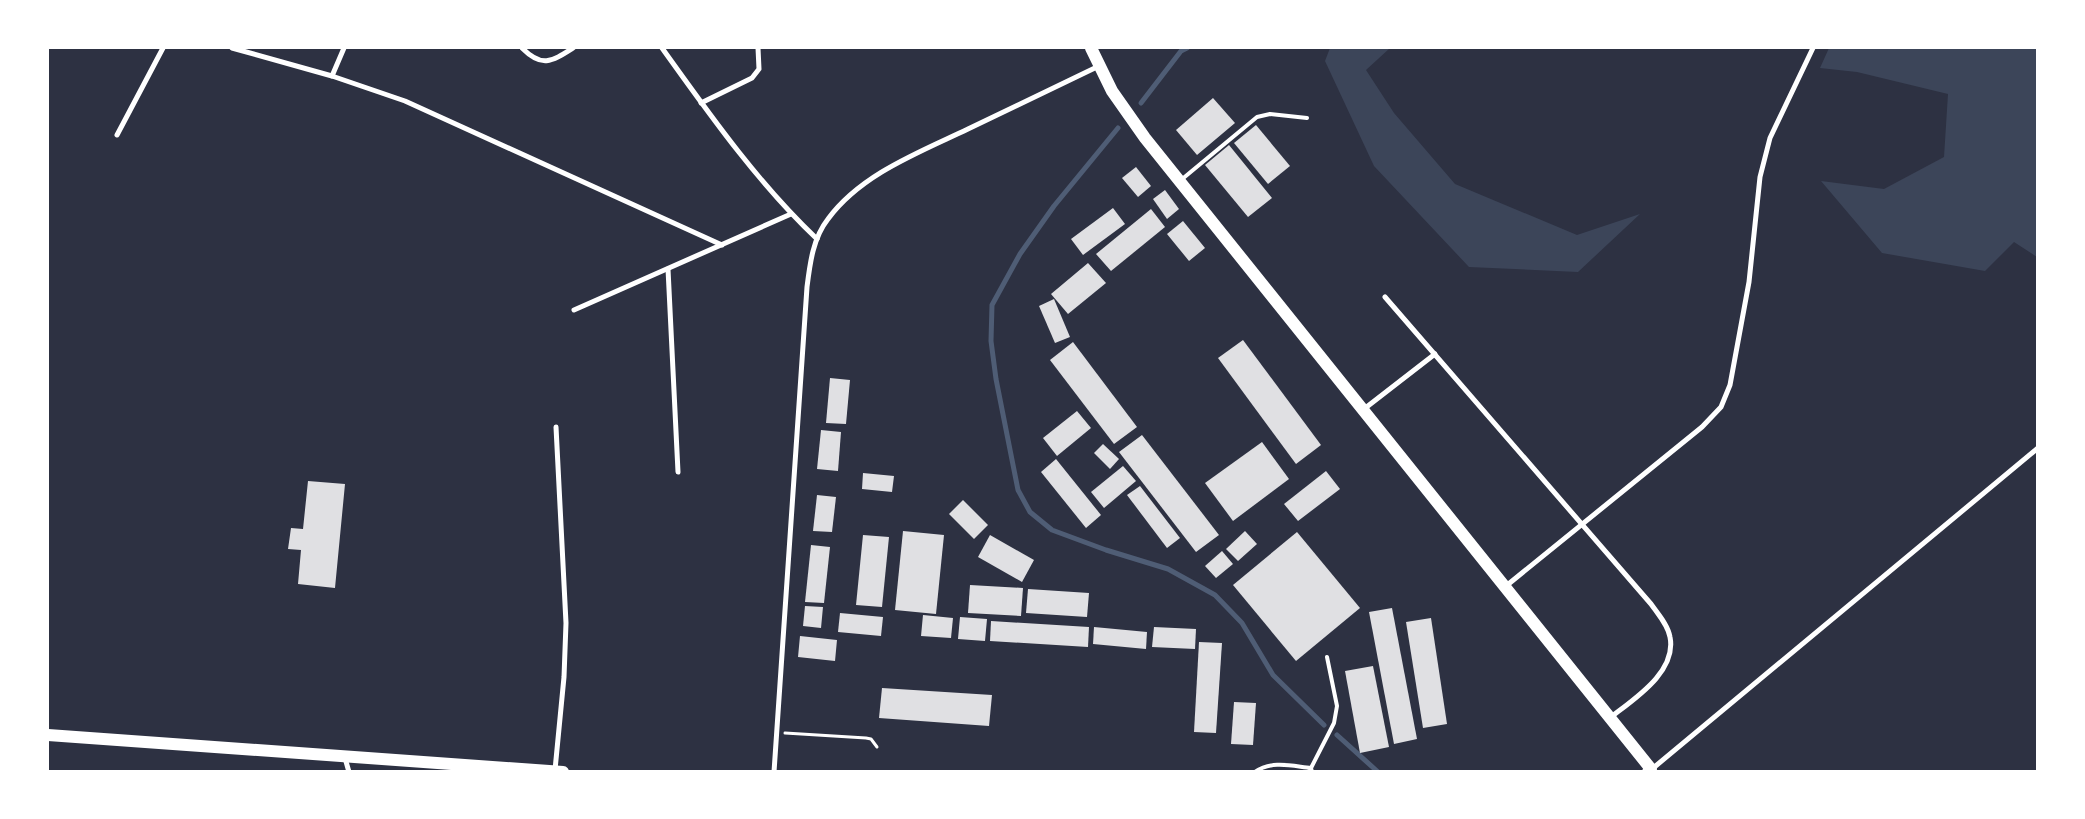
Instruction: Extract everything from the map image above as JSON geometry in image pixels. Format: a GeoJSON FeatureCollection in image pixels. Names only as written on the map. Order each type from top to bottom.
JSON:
{"type":"FeatureCollection","features":[{"type":"Feature","properties":{"kind":"main road"},"geometry":{"type":"LineString","coordinates":[[1091,48],[1099,66],[1126,112],[1179,181],[1650,770]]}},
{"type":"Feature","properties":{"kind":"main road"},"geometry":{"type":"LineString","coordinates":[[48,734],[563,772]]}},
{"type":"Feature","properties":{"kind":"street"},"geometry":{"type":"LineString","coordinates":[[117,135],[163,48]]}},
{"type":"Feature","properties":{"kind":"street"},"geometry":{"type":"LineString","coordinates":[[232,48],[332,76],[405,101],[722,245]]}},
{"type":"Feature","properties":{"kind":"street"},"geometry":{"type":"LineString","coordinates":[[332,76],[344,48]]}},
{"type":"Feature","properties":{"kind":"street"},"geometry":{"type":"LineString","coordinates":[[522,48],[533,58],[540,61],[558,57],[573,48]]}},
{"type":"Feature","properties":{"kind":"street"},"geometry":{"type":"LineString","coordinates":[[662,48],[764,184],[817,239]]}},
{"type":"Feature","properties":{"kind":"street"},"geometry":{"type":"LineString","coordinates":[[701,102],[752,78],[759,69],[758,48]]}},
{"type":"Feature","properties":{"kind":"street"},"geometry":{"type":"LineString","coordinates":[[1505,587],[1702,427],[1721,407],[1730,385],[1749,282],[1760,177],[1770,138],[1813,48]]}},
{"type":"Feature","properties":{"kind":"street"},"geometry":{"type":"LineString","coordinates":[[774,772],[807,287],[810,262],[817,239],[828,219],[848,197],[869,181],[909,158],[1099,66]]}},
{"type":"Feature","properties":{"kind":"street"},"geometry":{"type":"LineString","coordinates":[[574,310],[791,214]]}},
{"type":"Feature","properties":{"kind":"street"},"geometry":{"type":"LineString","coordinates":[[668,269],[678,472]]}},
{"type":"Feature","properties":{"kind":"street"},"geometry":{"type":"LineString","coordinates":[[1385,297],[1651,604],[1664,622],[1670,636],[1671,649],[1662,670],[1646,690],[1610,718]]}},
{"type":"Feature","properties":{"kind":"street"},"geometry":{"type":"LineString","coordinates":[[1363,409],[1435,354]]}},
{"type":"Feature","properties":{"kind":"street"},"geometry":{"type":"LineString","coordinates":[[555,771],[564,677],[566,623],[556,427]]}},
{"type":"Feature","properties":{"kind":"street"},"geometry":{"type":"LineString","coordinates":[[1650,770],[2038,448]]}},
{"type":"Feature","properties":{"kind":"street"},"geometry":{"type":"LineString","coordinates":[[345,756],[349,772]]}},
{"type":"Feature","properties":{"kind":"lane"},"geometry":{"type":"LineString","coordinates":[[1179,181],[1257,117],[1270,114],[1307,118]]}},
{"type":"Feature","properties":{"kind":"lane"},"geometry":{"type":"LineString","coordinates":[[1255,772],[1262,767],[1273,764],[1312,770],[1334,723],[1337,706],[1327,657]]}},
{"type":"Feature","properties":{"kind":"path"},"geometry":{"type":"LineString","coordinates":[[777,732],[866,738],[871,739],[877,747]]}},
{"type":"Feature","properties":{"kind":"shaded area"},"geometry":{"type":"Polygon","coordinates":[[[1330,48],[1390,48],[1366,70],[1394,113],[1455,184],[1577,235],[1640,214],[1578,272],[1469,267],[1374,166],[1325,61],[1330,48]]]}},
{"type":"Feature","properties":{"kind":"shaded area"},"geometry":{"type":"Polygon","coordinates":[[[1829,48],[2037,48],[2037,257],[2014,242],[1985,271],[1882,253],[1821,181],[1884,189],[1944,157],[1948,94],[1857,72],[1820,68],[1829,48]]]}},
{"type":"Feature","properties":{"kind":"building"},"geometry":{"type":"Polygon","coordinates":[[[1213,98],[1235,123],[1197,155],[1176,130],[1213,98]]]}},
{"type":"Feature","properties":{"kind":"building"},"geometry":{"type":"Polygon","coordinates":[[[1256,125],[1290,166],[1268,184],[1234,143],[1256,125]]]}},
{"type":"Feature","properties":{"kind":"building"},"geometry":{"type":"Polygon","coordinates":[[[1229,145],[1272,198],[1248,217],[1205,165],[1229,145]]]}},
{"type":"Feature","properties":{"kind":"building"},"geometry":{"type":"Polygon","coordinates":[[[1136,167],[1151,186],[1138,197],[1122,178],[1136,167]]]}},
{"type":"Feature","properties":{"kind":"building"},"geometry":{"type":"Polygon","coordinates":[[[1165,190],[1179,209],[1167,219],[1153,199],[1165,190]]]}},
{"type":"Feature","properties":{"kind":"building"},"geometry":{"type":"Polygon","coordinates":[[[1113,208],[1125,224],[1083,255],[1071,239],[1113,208]]]}},
{"type":"Feature","properties":{"kind":"building"},"geometry":{"type":"Polygon","coordinates":[[[1151,209],[1165,227],[1111,271],[1096,254],[1151,209]]]}},
{"type":"Feature","properties":{"kind":"building"},"geometry":{"type":"Polygon","coordinates":[[[1183,221],[1205,248],[1189,261],[1167,234],[1183,221]]]}},
{"type":"Feature","properties":{"kind":"building"},"geometry":{"type":"Polygon","coordinates":[[[1088,263],[1106,283],[1068,314],[1051,294],[1088,263]]]}},
{"type":"Feature","properties":{"kind":"building"},"geometry":{"type":"Polygon","coordinates":[[[1054,299],[1070,337],[1055,343],[1039,306],[1054,299]]]}},
{"type":"Feature","properties":{"kind":"building"},"geometry":{"type":"Polygon","coordinates":[[[1243,340],[1321,445],[1296,464],[1218,358],[1243,340]]]}},
{"type":"Feature","properties":{"kind":"building"},"geometry":{"type":"Polygon","coordinates":[[[1073,342],[1137,427],[1114,444],[1050,360],[1073,342]]]}},
{"type":"Feature","properties":{"kind":"building"},"geometry":{"type":"Polygon","coordinates":[[[830,378],[850,380],[846,424],[826,423],[830,378]]]}},
{"type":"Feature","properties":{"kind":"building"},"geometry":{"type":"Polygon","coordinates":[[[1077,411],[1091,428],[1057,456],[1043,438],[1077,411]]]}},
{"type":"Feature","properties":{"kind":"building"},"geometry":{"type":"Polygon","coordinates":[[[821,430],[841,432],[838,471],[817,469],[821,430]]]}},
{"type":"Feature","properties":{"kind":"building"},"geometry":{"type":"Polygon","coordinates":[[[1142,435],[1219,535],[1196,552],[1119,452],[1142,435]]]}},
{"type":"Feature","properties":{"kind":"building"},"geometry":{"type":"Polygon","coordinates":[[[1262,442],[1289,479],[1233,521],[1205,483],[1262,442]]]}},
{"type":"Feature","properties":{"kind":"building"},"geometry":{"type":"Polygon","coordinates":[[[1103,444],[1119,459],[1110,469],[1094,453],[1103,444]]]}},
{"type":"Feature","properties":{"kind":"building"},"geometry":{"type":"Polygon","coordinates":[[[1056,459],[1101,515],[1086,528],[1041,472],[1056,459]]]}},
{"type":"Feature","properties":{"kind":"building"},"geometry":{"type":"Polygon","coordinates":[[[1123,466],[1136,481],[1104,508],[1091,492],[1123,466]]]}},
{"type":"Feature","properties":{"kind":"building"},"geometry":{"type":"Polygon","coordinates":[[[1326,471],[1340,489],[1298,521],[1284,504],[1326,471]]]}},
{"type":"Feature","properties":{"kind":"building"},"geometry":{"type":"Polygon","coordinates":[[[863,473],[894,476],[892,492],[862,489],[863,473]]]}},
{"type":"Feature","properties":{"kind":"building"},"geometry":{"type":"Polygon","coordinates":[[[308,481],[345,484],[335,588],[298,584],[301,550],[288,549],[291,528],[303,529],[308,481]]]}},
{"type":"Feature","properties":{"kind":"building"},"geometry":{"type":"Polygon","coordinates":[[[1140,486],[1180,538],[1167,548],[1127,495],[1140,486]]]}},
{"type":"Feature","properties":{"kind":"building"},"geometry":{"type":"Polygon","coordinates":[[[817,495],[836,497],[832,532],[813,531],[817,495]]]}},
{"type":"Feature","properties":{"kind":"building"},"geometry":{"type":"Polygon","coordinates":[[[963,500],[988,525],[974,539],[949,514],[963,500]]]}},
{"type":"Feature","properties":{"kind":"building"},"geometry":{"type":"Polygon","coordinates":[[[903,531],[944,535],[936,614],[895,610],[903,531]]]}},
{"type":"Feature","properties":{"kind":"building"},"geometry":{"type":"Polygon","coordinates":[[[1245,531],[1257,544],[1238,561],[1226,549],[1245,531]]]}},
{"type":"Feature","properties":{"kind":"building"},"geometry":{"type":"Polygon","coordinates":[[[1297,532],[1360,608],[1296,661],[1233,585],[1297,532]]]}},
{"type":"Feature","properties":{"kind":"building"},"geometry":{"type":"Polygon","coordinates":[[[863,535],[889,537],[882,607],[856,605],[863,535]]]}},
{"type":"Feature","properties":{"kind":"building"},"geometry":{"type":"Polygon","coordinates":[[[990,535],[1034,560],[1022,582],[978,557],[990,535]]]}},
{"type":"Feature","properties":{"kind":"building"},"geometry":{"type":"Polygon","coordinates":[[[811,545],[830,547],[824,603],[805,602],[811,545]]]}},
{"type":"Feature","properties":{"kind":"building"},"geometry":{"type":"Polygon","coordinates":[[[1222,551],[1233,564],[1216,578],[1205,566],[1222,551]]]}},
{"type":"Feature","properties":{"kind":"building"},"geometry":{"type":"Polygon","coordinates":[[[970,585],[1023,588],[1021,616],[968,613],[970,585]]]}},
{"type":"Feature","properties":{"kind":"building"},"geometry":{"type":"Polygon","coordinates":[[[1028,589],[1089,593],[1087,617],[1026,613],[1028,589]]]}},
{"type":"Feature","properties":{"kind":"building"},"geometry":{"type":"Polygon","coordinates":[[[805,606],[823,607],[821,628],[803,626],[805,606]]]}},
{"type":"Feature","properties":{"kind":"building"},"geometry":{"type":"Polygon","coordinates":[[[1392,608],[1417,739],[1394,744],[1369,612],[1392,608]]]}},
{"type":"Feature","properties":{"kind":"building"},"geometry":{"type":"Polygon","coordinates":[[[840,613],[883,617],[881,636],[838,632],[840,613]]]}},
{"type":"Feature","properties":{"kind":"building"},"geometry":{"type":"Polygon","coordinates":[[[923,615],[953,618],[951,638],[921,636],[923,615]]]}},
{"type":"Feature","properties":{"kind":"building"},"geometry":{"type":"Polygon","coordinates":[[[960,617],[987,619],[985,641],[958,639],[960,617]]]}},
{"type":"Feature","properties":{"kind":"building"},"geometry":{"type":"Polygon","coordinates":[[[1431,618],[1447,724],[1423,728],[1406,622],[1431,618]]]}},
{"type":"Feature","properties":{"kind":"building"},"geometry":{"type":"Polygon","coordinates":[[[991,621],[1089,627],[1088,647],[990,641],[991,621]]]}},
{"type":"Feature","properties":{"kind":"building"},"geometry":{"type":"Polygon","coordinates":[[[1094,627],[1147,632],[1146,649],[1093,644],[1094,627]]]}},
{"type":"Feature","properties":{"kind":"building"},"geometry":{"type":"Polygon","coordinates":[[[1154,627],[1196,629],[1195,649],[1152,647],[1154,627]]]}},
{"type":"Feature","properties":{"kind":"building"},"geometry":{"type":"Polygon","coordinates":[[[800,636],[837,640],[835,661],[798,657],[800,636]]]}},
{"type":"Feature","properties":{"kind":"building"},"geometry":{"type":"Polygon","coordinates":[[[1199,642],[1222,643],[1216,733],[1194,732],[1199,642]]]}},
{"type":"Feature","properties":{"kind":"building"},"geometry":{"type":"Polygon","coordinates":[[[1373,666],[1389,747],[1360,753],[1345,671],[1373,666]]]}},
{"type":"Feature","properties":{"kind":"building"},"geometry":{"type":"Polygon","coordinates":[[[882,688],[992,695],[989,726],[879,718],[882,688]]]}},
{"type":"Feature","properties":{"kind":"building"},"geometry":{"type":"Polygon","coordinates":[[[1234,702],[1256,703],[1253,745],[1231,744],[1234,702]]]}},
{"type":"Feature","properties":{"kind":"waterway"},"geometry":{"type":"LineString","coordinates":[[1141,103],[1181,51],[1187,48]]}},
{"type":"Feature","properties":{"kind":"waterway"},"geometry":{"type":"LineString","coordinates":[[1118,128],[1054,206],[1020,254],[992,305],[991,341],[996,379],[1018,490],[1030,512],[1052,530],[1106,550],[1168,569],[1215,595],[1242,623],[1273,675],[1324,725]]}},
{"type":"Feature","properties":{"kind":"waterway"},"geometry":{"type":"LineString","coordinates":[[1337,735],[1378,772]]}}]}
